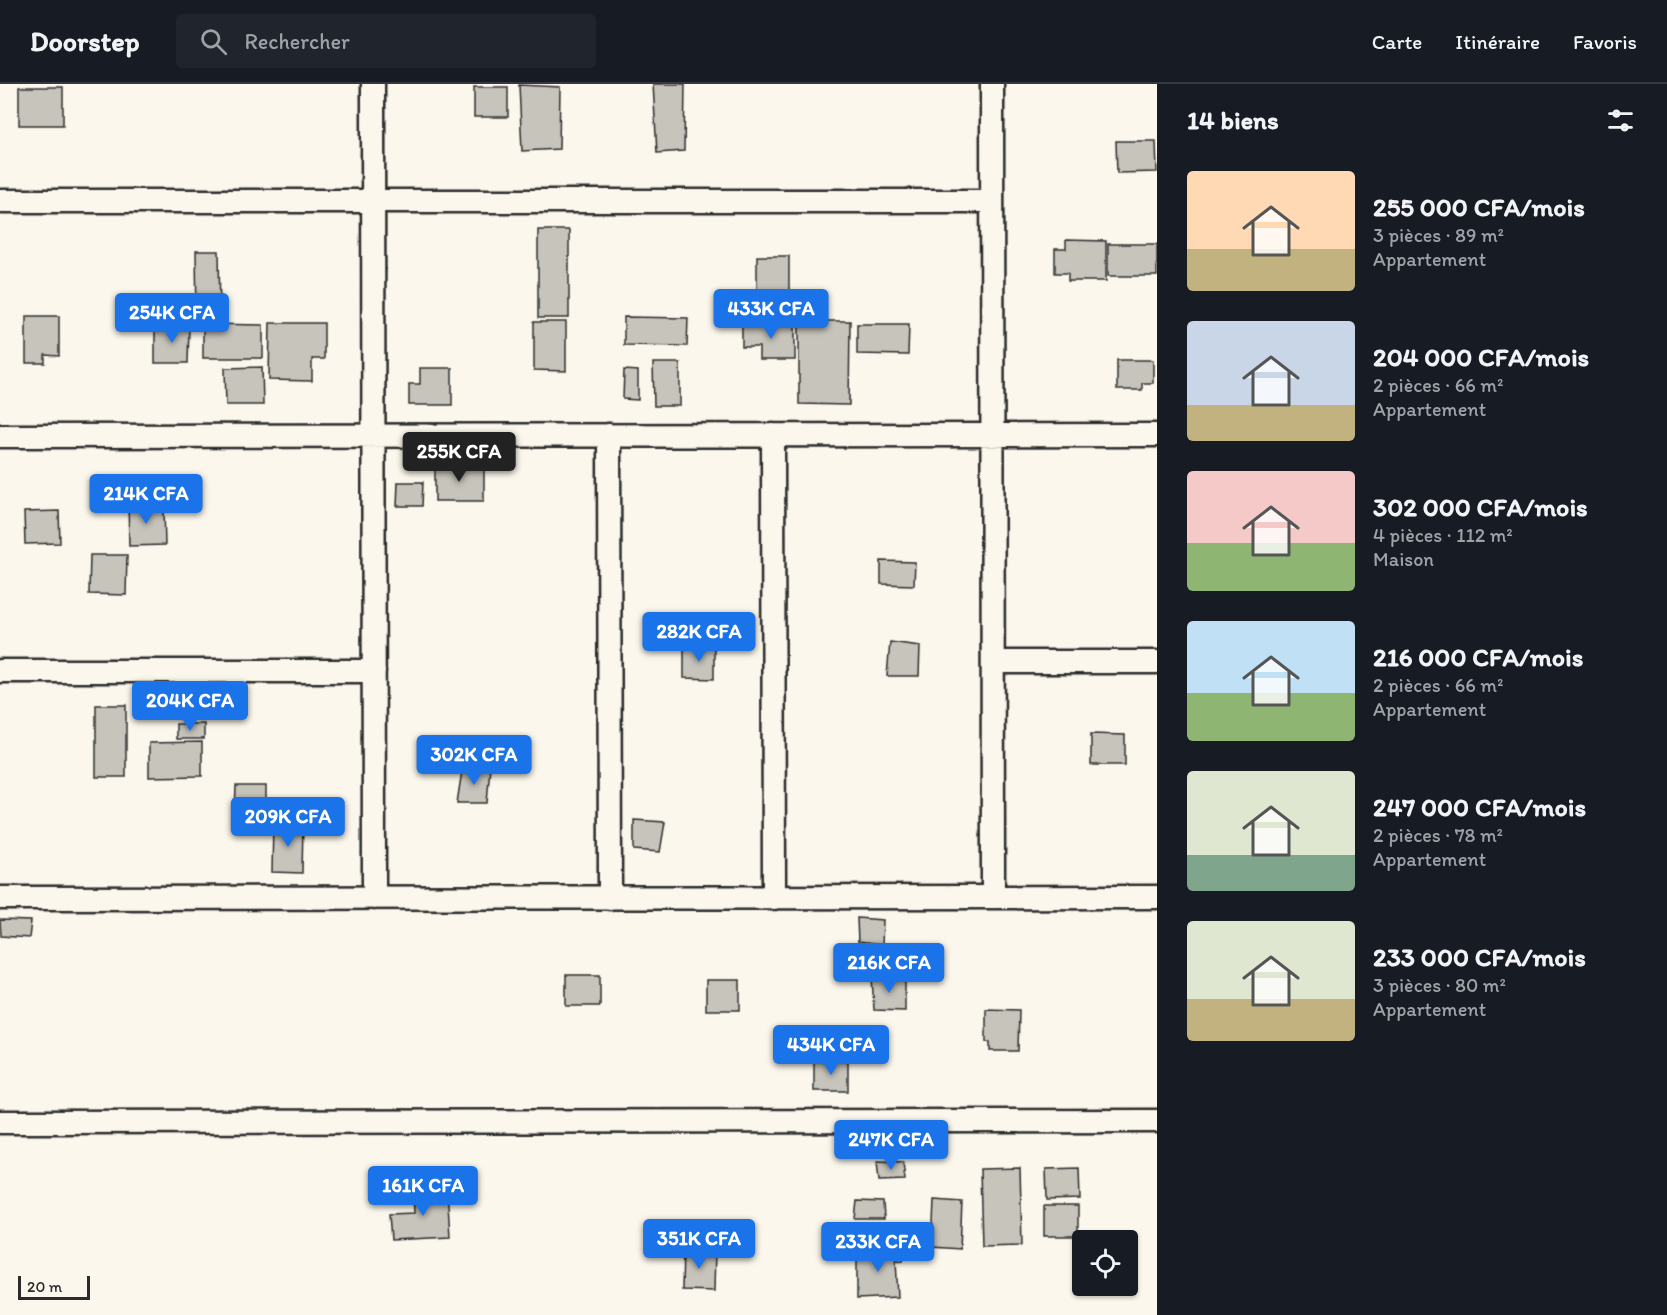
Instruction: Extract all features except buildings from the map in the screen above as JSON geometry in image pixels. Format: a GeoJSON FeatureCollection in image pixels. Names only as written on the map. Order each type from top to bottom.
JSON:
{"type":"FeatureCollection","features":[{"type":"Feature","properties":{"kind":"street"},"geometry":{"type":"LineString","coordinates":[[374,84],[374,897]]}},
{"type":"Feature","properties":{"kind":"street"},"geometry":{"type":"LineString","coordinates":[[992,84],[993,897]]}},
{"type":"Feature","properties":{"kind":"street"},"geometry":{"type":"LineString","coordinates":[[0,201],[992,201]]}},
{"type":"Feature","properties":{"kind":"street"},"geometry":{"type":"LineString","coordinates":[[609,435],[610,897]]}},
{"type":"Feature","properties":{"kind":"street"},"geometry":{"type":"LineString","coordinates":[[773,435],[774,897]]}},
{"type":"Feature","properties":{"kind":"street"},"geometry":{"type":"LineString","coordinates":[[0,436],[1157,435]]}},
{"type":"Feature","properties":{"kind":"street"},"geometry":{"type":"LineString","coordinates":[[993,662],[1157,662]]}},
{"type":"Feature","properties":{"kind":"street"},"geometry":{"type":"LineString","coordinates":[[0,671],[374,671]]}},
{"type":"Feature","properties":{"kind":"street"},"geometry":{"type":"LineString","coordinates":[[0,898],[1157,897]]}},
{"type":"Feature","properties":{"kind":"street"},"geometry":{"type":"LineString","coordinates":[[0,1122],[1157,1121]]}}]}
